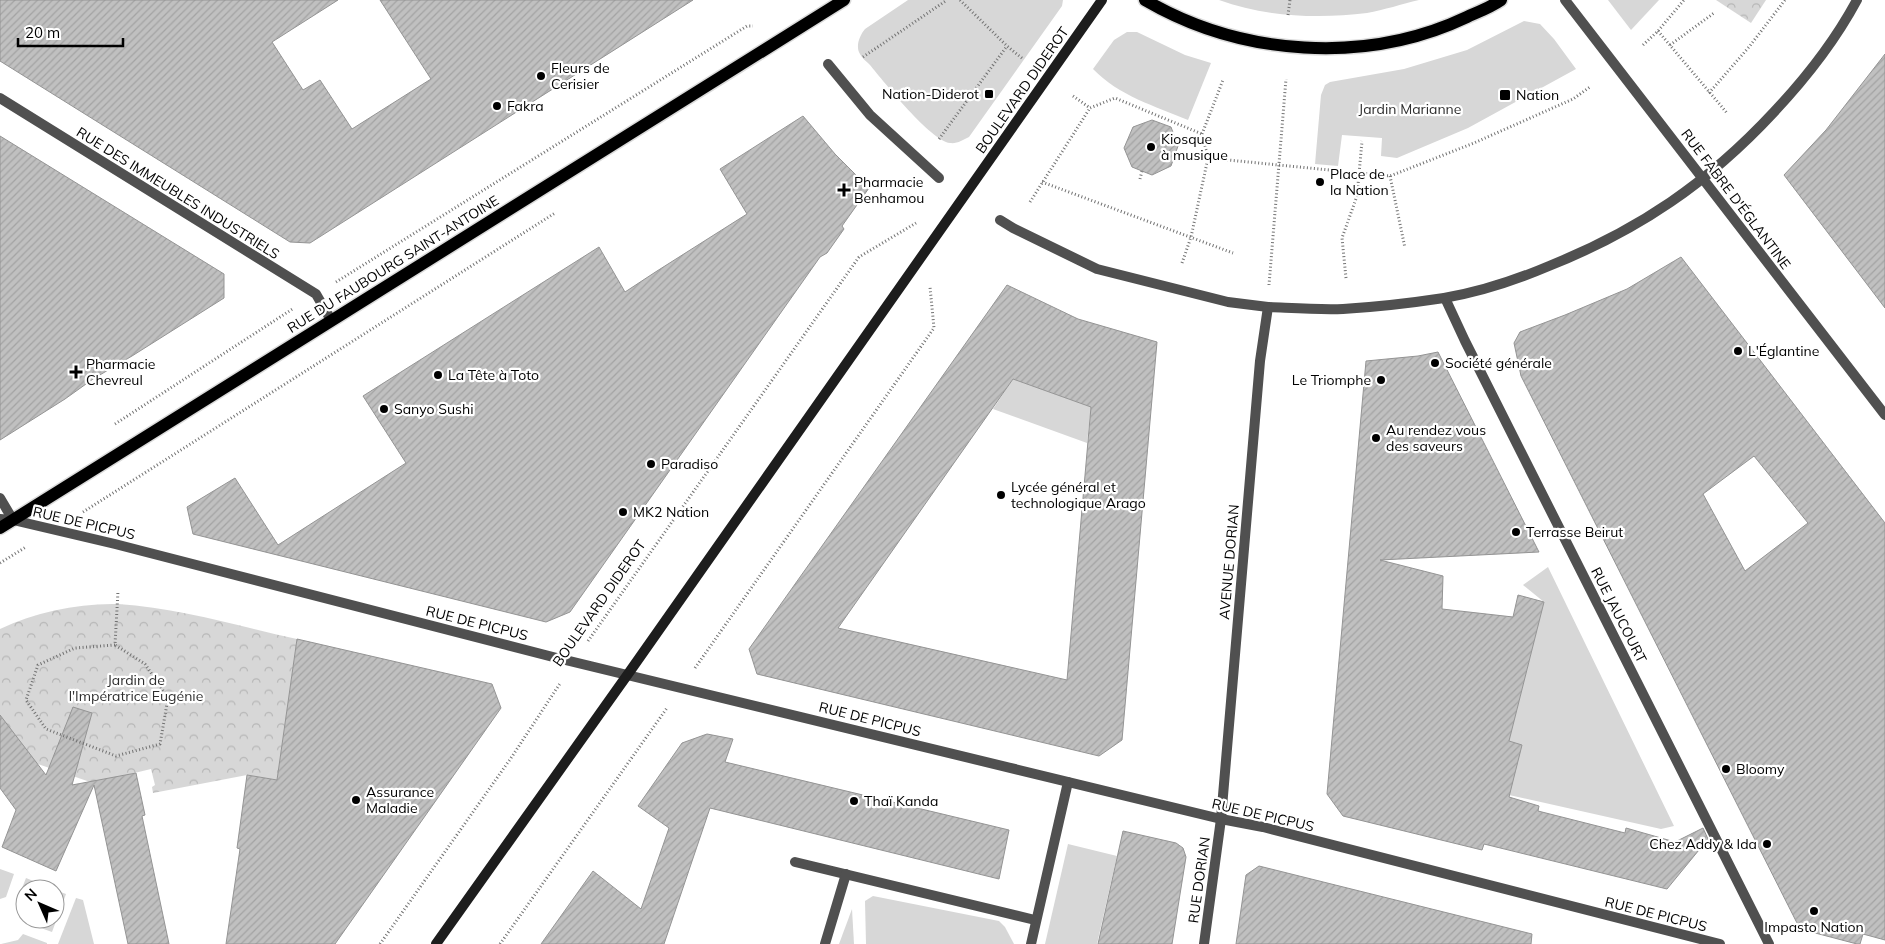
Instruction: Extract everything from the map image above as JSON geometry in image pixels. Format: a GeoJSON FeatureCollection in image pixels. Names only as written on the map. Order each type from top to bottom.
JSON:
{"type":"FeatureCollection","features":[{"type":"Feature","properties":{"kind":"main road","name":"RUE DU FAUBOURG SAINT-ANTOINE"},"geometry":{"type":"LineString","coordinates":[[0,528],[844,0]]}},
{"type":"Feature","properties":{"kind":"main road","name":"BOULEVARD DIDEROT"},"geometry":{"type":"LineString","coordinates":[[436,944],[1102,0]]}},
{"type":"Feature","properties":{"kind":"main road"},"geometry":{"type":"LineString","coordinates":[[1145,0],[1168,13],[1226,36],[1287,47],[1342,48],[1396,41],[1448,26],[1501,0]]}},
{"type":"Feature","properties":{"kind":"street","name":"RUE FABRE D'ÉGLANTINE"},"geometry":{"type":"LineString","coordinates":[[1565,0],[1885,414]]}},
{"type":"Feature","properties":{"kind":"street"},"geometry":{"type":"LineString","coordinates":[[1000,220],[1097,269],[1228,302],[1268,307],[1342,309],[1445,298],[1516,280],[1584,252],[1659,211],[1704,179],[1747,141],[1802,82],[1844,24],[1857,0]]}},
{"type":"Feature","properties":{"kind":"street"},"geometry":{"type":"LineString","coordinates":[[828,64],[870,115],[939,178]]}},
{"type":"Feature","properties":{"kind":"street","name":"RUE DES IMMEUBLES INDUSTRIELS"},"geometry":{"type":"LineString","coordinates":[[0,98],[316,294],[332,320]]}},
{"type":"Feature","properties":{"kind":"street","name":"RUE JAUCOURT"},"geometry":{"type":"LineString","coordinates":[[1445,298],[1769,944]]}},
{"type":"Feature","properties":{"kind":"street","name":"AVENUE DORIAN"},"geometry":{"type":"LineString","coordinates":[[1221,819],[1260,361],[1268,307]]}},
{"type":"Feature","properties":{"kind":"street"},"geometry":{"type":"LineString","coordinates":[[0,498],[13,520]]}},
{"type":"Feature","properties":{"kind":"street","name":"RUE DE PICPUS"},"geometry":{"type":"LineString","coordinates":[[0,519],[13,520],[115,544],[574,661],[1221,819],[1282,832],[1720,944]]}},
{"type":"Feature","properties":{"kind":"street"},"geometry":{"type":"LineString","coordinates":[[1030,944],[1068,782]]}},
{"type":"Feature","properties":{"kind":"street","name":"RUE DORIAN"},"geometry":{"type":"LineString","coordinates":[[1204,944],[1221,819]]}},
{"type":"Feature","properties":{"kind":"street"},"geometry":{"type":"LineString","coordinates":[[795,862],[1035,920]]}},
{"type":"Feature","properties":{"kind":"street"},"geometry":{"type":"LineString","coordinates":[[825,944],[846,874]]}},
{"type":"Feature","properties":{"kind":"path"},"geometry":{"type":"LineString","coordinates":[[863,57],[947,0]]}},
{"type":"Feature","properties":{"kind":"path"},"geometry":{"type":"LineString","coordinates":[[960,0],[1006,46],[1023,59]]}},
{"type":"Feature","properties":{"kind":"path"},"geometry":{"type":"LineString","coordinates":[[1288,14],[1290,0]]}},
{"type":"Feature","properties":{"kind":"path"},"geometry":{"type":"LineString","coordinates":[[1643,45],[1658,31],[1684,0]]}},
{"type":"Feature","properties":{"kind":"path"},"geometry":{"type":"LineString","coordinates":[[1709,93],[1749,47],[1785,0]]}},
{"type":"Feature","properties":{"kind":"path"},"geometry":{"type":"LineString","coordinates":[[1670,45],[1714,13]]}},
{"type":"Feature","properties":{"kind":"path","name":"RUE DU FAUBOURG SAINT-ANTOINE"},"geometry":{"type":"LineString","coordinates":[[113,425],[316,294],[747,26],[756,26]]}},
{"type":"Feature","properties":{"kind":"path"},"geometry":{"type":"LineString","coordinates":[[1658,31],[1727,113]]}},
{"type":"Feature","properties":{"kind":"path"},"geometry":{"type":"LineString","coordinates":[[938,138],[1006,46]]}},
{"type":"Feature","properties":{"kind":"path"},"geometry":{"type":"LineString","coordinates":[[1270,274],[1286,79]]}},
{"type":"Feature","properties":{"kind":"path"},"geometry":{"type":"LineString","coordinates":[[1182,263],[1191,237],[1208,158],[1202,134],[1223,80]]}},
{"type":"Feature","properties":{"kind":"path"},"geometry":{"type":"LineString","coordinates":[[1208,158],[1390,176],[1474,143],[1573,99],[1590,88]]}},
{"type":"Feature","properties":{"kind":"path"},"geometry":{"type":"LineString","coordinates":[[1073,96],[1090,108]]}},
{"type":"Feature","properties":{"kind":"path"},"geometry":{"type":"LineString","coordinates":[[1030,202],[1090,108],[1115,98],[1202,134]]}},
{"type":"Feature","properties":{"kind":"path"},"geometry":{"type":"LineString","coordinates":[[1346,278],[1342,238],[1357,196],[1362,141]]}},
{"type":"Feature","properties":{"kind":"path"},"geometry":{"type":"LineString","coordinates":[[1140,179],[1142,171]]}},
{"type":"Feature","properties":{"kind":"path"},"geometry":{"type":"LineString","coordinates":[[1390,176],[1405,248]]}},
{"type":"Feature","properties":{"kind":"path"},"geometry":{"type":"LineString","coordinates":[[1042,182],[1232,253]]}},
{"type":"Feature","properties":{"kind":"path","name":"BOULEVARD DIDEROT"},"geometry":{"type":"LineString","coordinates":[[380,944],[511,758],[574,661],[859,256],[924,218]]}},
{"type":"Feature","properties":{"kind":"path"},"geometry":{"type":"LineString","coordinates":[[500,944],[934,328],[926,248]]}},
{"type":"Feature","properties":{"kind":"path"},"geometry":{"type":"LineString","coordinates":[[0,563],[12,556]]}},
{"type":"Feature","properties":{"kind":"path"},"geometry":{"type":"LineString","coordinates":[[115,645],[118,591]]}},
{"type":"Feature","properties":{"kind":"path"},"geometry":{"type":"LineString","coordinates":[[115,645],[145,664],[168,698],[160,744],[116,756],[46,729],[26,700],[38,665],[76,648],[115,645]]}},
{"type":"Feature","properties":{"kind":"green space"},"geometry":{"type":"Polygon","coordinates":[[[908,0],[1063,0],[1062,6],[969,137],[960,142],[950,143],[942,140],[920,122],[862,57],[858,48],[861,34],[865,29],[908,0]]]}},
{"type":"Feature","properties":{"kind":"green space"},"geometry":{"type":"Polygon","coordinates":[[[1219,0],[1419,0],[1367,13],[1311,16],[1255,10],[1219,0]]]}},
{"type":"Feature","properties":{"kind":"green space"},"geometry":{"type":"Polygon","coordinates":[[[1608,0],[1659,0],[1631,30],[1608,0]]]}},
{"type":"Feature","properties":{"kind":"green space"},"geometry":{"type":"Polygon","coordinates":[[[1716,0],[1766,0],[1751,23],[1716,0]]]}},
{"type":"Feature","properties":{"kind":"green space","name":"Jardin Marianne"},"geometry":{"type":"Polygon","coordinates":[[[1524,21],[1540,24],[1554,39],[1576,69],[1468,128],[1397,158],[1381,156],[1382,138],[1342,135],[1338,166],[1315,164],[1321,95],[1325,85],[1330,82],[1404,69],[1467,50],[1524,21]]]}},
{"type":"Feature","properties":{"kind":"green space"},"geometry":{"type":"Polygon","coordinates":[[[1127,32],[1137,32],[1185,55],[1211,63],[1188,120],[1126,93],[1093,69],[1114,40],[1127,32]]]}},
{"type":"Feature","properties":{"kind":"green space"},"geometry":{"type":"Polygon","coordinates":[[[1013,379],[1091,407],[1087,443],[993,409],[1013,379]]]}},
{"type":"Feature","properties":{"kind":"green space"},"geometry":{"type":"Polygon","coordinates":[[[1548,567],[1674,826],[1661,829],[1509,795],[1522,745],[1509,741],[1544,602],[1523,585],[1548,567]]]}},
{"type":"Feature","properties":{"kind":"green space","name":"Jardin de l'Impératrice Eugénie"},"geometry":{"type":"Polygon","coordinates":[[[118,604],[186,613],[297,639],[277,780],[247,775],[153,793],[152,787],[155,785],[151,769],[93,783],[35,763],[0,716],[0,629],[43,613],[88,605],[118,604]]]}},
{"type":"Feature","properties":{"kind":"green space"},"geometry":{"type":"Polygon","coordinates":[[[1068,844],[1117,856],[1097,944],[1045,944],[1068,844]]]}},
{"type":"Feature","properties":{"kind":"green space"},"geometry":{"type":"Polygon","coordinates":[[[0,869],[14,874],[6,897],[0,899],[0,869]]]}},
{"type":"Feature","properties":{"kind":"green space"},"geometry":{"type":"Polygon","coordinates":[[[873,896],[999,921],[1005,927],[1014,944],[866,944],[865,901],[873,896]]]}},
{"type":"Feature","properties":{"kind":"green space"},"geometry":{"type":"Polygon","coordinates":[[[76,898],[83,900],[94,944],[58,944],[76,898]]]}},
{"type":"Feature","properties":{"kind":"green space"},"geometry":{"type":"Polygon","coordinates":[[[852,909],[854,944],[839,944],[852,909]]]}},
{"type":"Feature","properties":{"kind":"green space"},"geometry":{"type":"Polygon","coordinates":[[[23,934],[47,944],[1,944],[18,940],[23,934]]]}},
{"type":"Feature","properties":{"kind":"building"},"geometry":{"type":"Polygon","coordinates":[[[0,0],[338,0],[272,42],[303,90],[320,80],[352,129],[431,79],[380,0],[693,0],[310,243],[290,242],[0,61],[0,0]]]}},
{"type":"Feature","properties":{"kind":"building"},"geometry":{"type":"Polygon","coordinates":[[[1885,54],[1885,308],[1784,175],[1826,130],[1885,54]]]}},
{"type":"Feature","properties":{"kind":"building"},"geometry":{"type":"Polygon","coordinates":[[[803,116],[835,154],[869,188],[842,226],[844,229],[827,253],[820,257],[570,612],[546,622],[193,534],[187,507],[235,478],[278,545],[406,463],[363,396],[599,247],[625,292],[747,214],[720,169],[803,116]]]}},
{"type":"Feature","properties":{"kind":"building","name":"Kiosque à musique"},"geometry":{"type":"Polygon","coordinates":[[[1152,120],[1171,127],[1178,146],[1171,166],[1152,175],[1132,167],[1124,148],[1133,127],[1152,120]]]}},
{"type":"Feature","properties":{"kind":"building"},"geometry":{"type":"Polygon","coordinates":[[[0,136],[224,274],[224,298],[93,379],[0,440],[0,136]]]}},
{"type":"Feature","properties":{"kind":"building"},"geometry":{"type":"Polygon","coordinates":[[[1681,257],[1885,523],[1885,940],[1863,934],[1860,944],[1857,944],[1800,929],[1521,376],[1514,343],[1520,332],[1627,289],[1681,257]],[[1754,456],[1703,494],[1745,571],[1808,523],[1754,456]]]}},
{"type":"Feature","properties":{"kind":"building","name":"Lycée général et technologique Arago"},"geometry":{"type":"Polygon","coordinates":[[[1007,285],[1078,319],[1157,342],[1122,740],[1099,756],[757,674],[749,649],[1007,285]],[[1013,379],[838,628],[1067,680],[1091,407],[1013,379]]]}},
{"type":"Feature","properties":{"kind":"building"},"geometry":{"type":"Polygon","coordinates":[[[1438,352],[1539,552],[1380,560],[1443,576],[1442,609],[1513,617],[1518,595],[1544,602],[1509,741],[1522,745],[1509,797],[1539,806],[1538,811],[1625,833],[1626,828],[1675,842],[1703,828],[1708,839],[1667,889],[1484,844],[1482,850],[1343,816],[1327,794],[1366,361],[1438,352]]]}},
{"type":"Feature","properties":{"kind":"building"},"geometry":{"type":"Polygon","coordinates":[[[297,639],[492,684],[501,708],[335,944],[226,944],[240,849],[237,848],[247,775],[277,780],[297,639]]]}},
{"type":"Feature","properties":{"kind":"building"},"geometry":{"type":"Polygon","coordinates":[[[73,707],[92,713],[72,785],[136,773],[145,815],[142,816],[169,944],[128,944],[94,785],[56,871],[2,847],[16,810],[0,788],[0,715],[46,775],[73,707]]]}},
{"type":"Feature","properties":{"kind":"building"},"geometry":{"type":"Polygon","coordinates":[[[707,734],[733,739],[725,762],[1009,830],[999,879],[710,808],[664,944],[541,944],[593,871],[641,909],[669,828],[638,806],[682,743],[707,734]]]}},
{"type":"Feature","properties":{"kind":"building"},"geometry":{"type":"Polygon","coordinates":[[[1123,831],[1176,843],[1183,848],[1186,857],[1172,944],[1098,944],[1123,831]]]}},
{"type":"Feature","properties":{"kind":"building"},"geometry":{"type":"Polygon","coordinates":[[[1259,866],[1532,934],[1531,944],[1236,944],[1246,875],[1259,866]]]}},
{"type":"Feature","properties":{"kind":"place","name":"Fleurs de Cerisier"},"geometry":{"type":"Point","coordinates":[541,76]}},
{"type":"Feature","properties":{"kind":"place","name":"Nation-Diderot"},"geometry":{"type":"Point","coordinates":[989,94]}},
{"type":"Feature","properties":{"kind":"place","name":"Nation"},"geometry":{"type":"Point","coordinates":[1505,95]}},
{"type":"Feature","properties":{"kind":"place","name":"Fakra"},"geometry":{"type":"Point","coordinates":[497,106]}},
{"type":"Feature","properties":{"kind":"place","name":"Kiosque à musique"},"geometry":{"type":"Point","coordinates":[1151,147]}},
{"type":"Feature","properties":{"kind":"place","name":"Place de la Nation"},"geometry":{"type":"Point","coordinates":[1320,182]}},
{"type":"Feature","properties":{"kind":"place","name":"Pharmacie Benhamou"},"geometry":{"type":"Point","coordinates":[844,190]}},
{"type":"Feature","properties":{"kind":"place","name":"L'Églantine"},"geometry":{"type":"Point","coordinates":[1738,351]}},
{"type":"Feature","properties":{"kind":"place","name":"Société générale"},"geometry":{"type":"Point","coordinates":[1435,363]}},
{"type":"Feature","properties":{"kind":"place","name":"Pharmacie Chevreul"},"geometry":{"type":"Point","coordinates":[76,372]}},
{"type":"Feature","properties":{"kind":"place","name":"La Tête à Toto"},"geometry":{"type":"Point","coordinates":[438,375]}},
{"type":"Feature","properties":{"kind":"place","name":"Le Triomphe"},"geometry":{"type":"Point","coordinates":[1381,380]}},
{"type":"Feature","properties":{"kind":"place","name":"Sanyo Sushi"},"geometry":{"type":"Point","coordinates":[384,409]}},
{"type":"Feature","properties":{"kind":"place","name":"Au rendez vous des saveurs"},"geometry":{"type":"Point","coordinates":[1376,438]}},
{"type":"Feature","properties":{"kind":"place","name":"Paradiso"},"geometry":{"type":"Point","coordinates":[651,464]}},
{"type":"Feature","properties":{"kind":"place","name":"Lycée général et technologique Arago"},"geometry":{"type":"Point","coordinates":[1001,495]}},
{"type":"Feature","properties":{"kind":"place","name":"MK2 Nation"},"geometry":{"type":"Point","coordinates":[623,512]}},
{"type":"Feature","properties":{"kind":"place","name":"Terrasse Beirut"},"geometry":{"type":"Point","coordinates":[1516,532]}},
{"type":"Feature","properties":{"kind":"place","name":"Bloomy"},"geometry":{"type":"Point","coordinates":[1726,769]}},
{"type":"Feature","properties":{"kind":"place","name":"Assurance Maladie"},"geometry":{"type":"Point","coordinates":[356,800]}},
{"type":"Feature","properties":{"kind":"place","name":"Thaï Kanda"},"geometry":{"type":"Point","coordinates":[854,801]}},
{"type":"Feature","properties":{"kind":"place","name":"Chez Addy & Ida"},"geometry":{"type":"Point","coordinates":[1767,844]}},
{"type":"Feature","properties":{"kind":"place","name":"Impasto Nation"},"geometry":{"type":"Point","coordinates":[1814,911]}}]}
